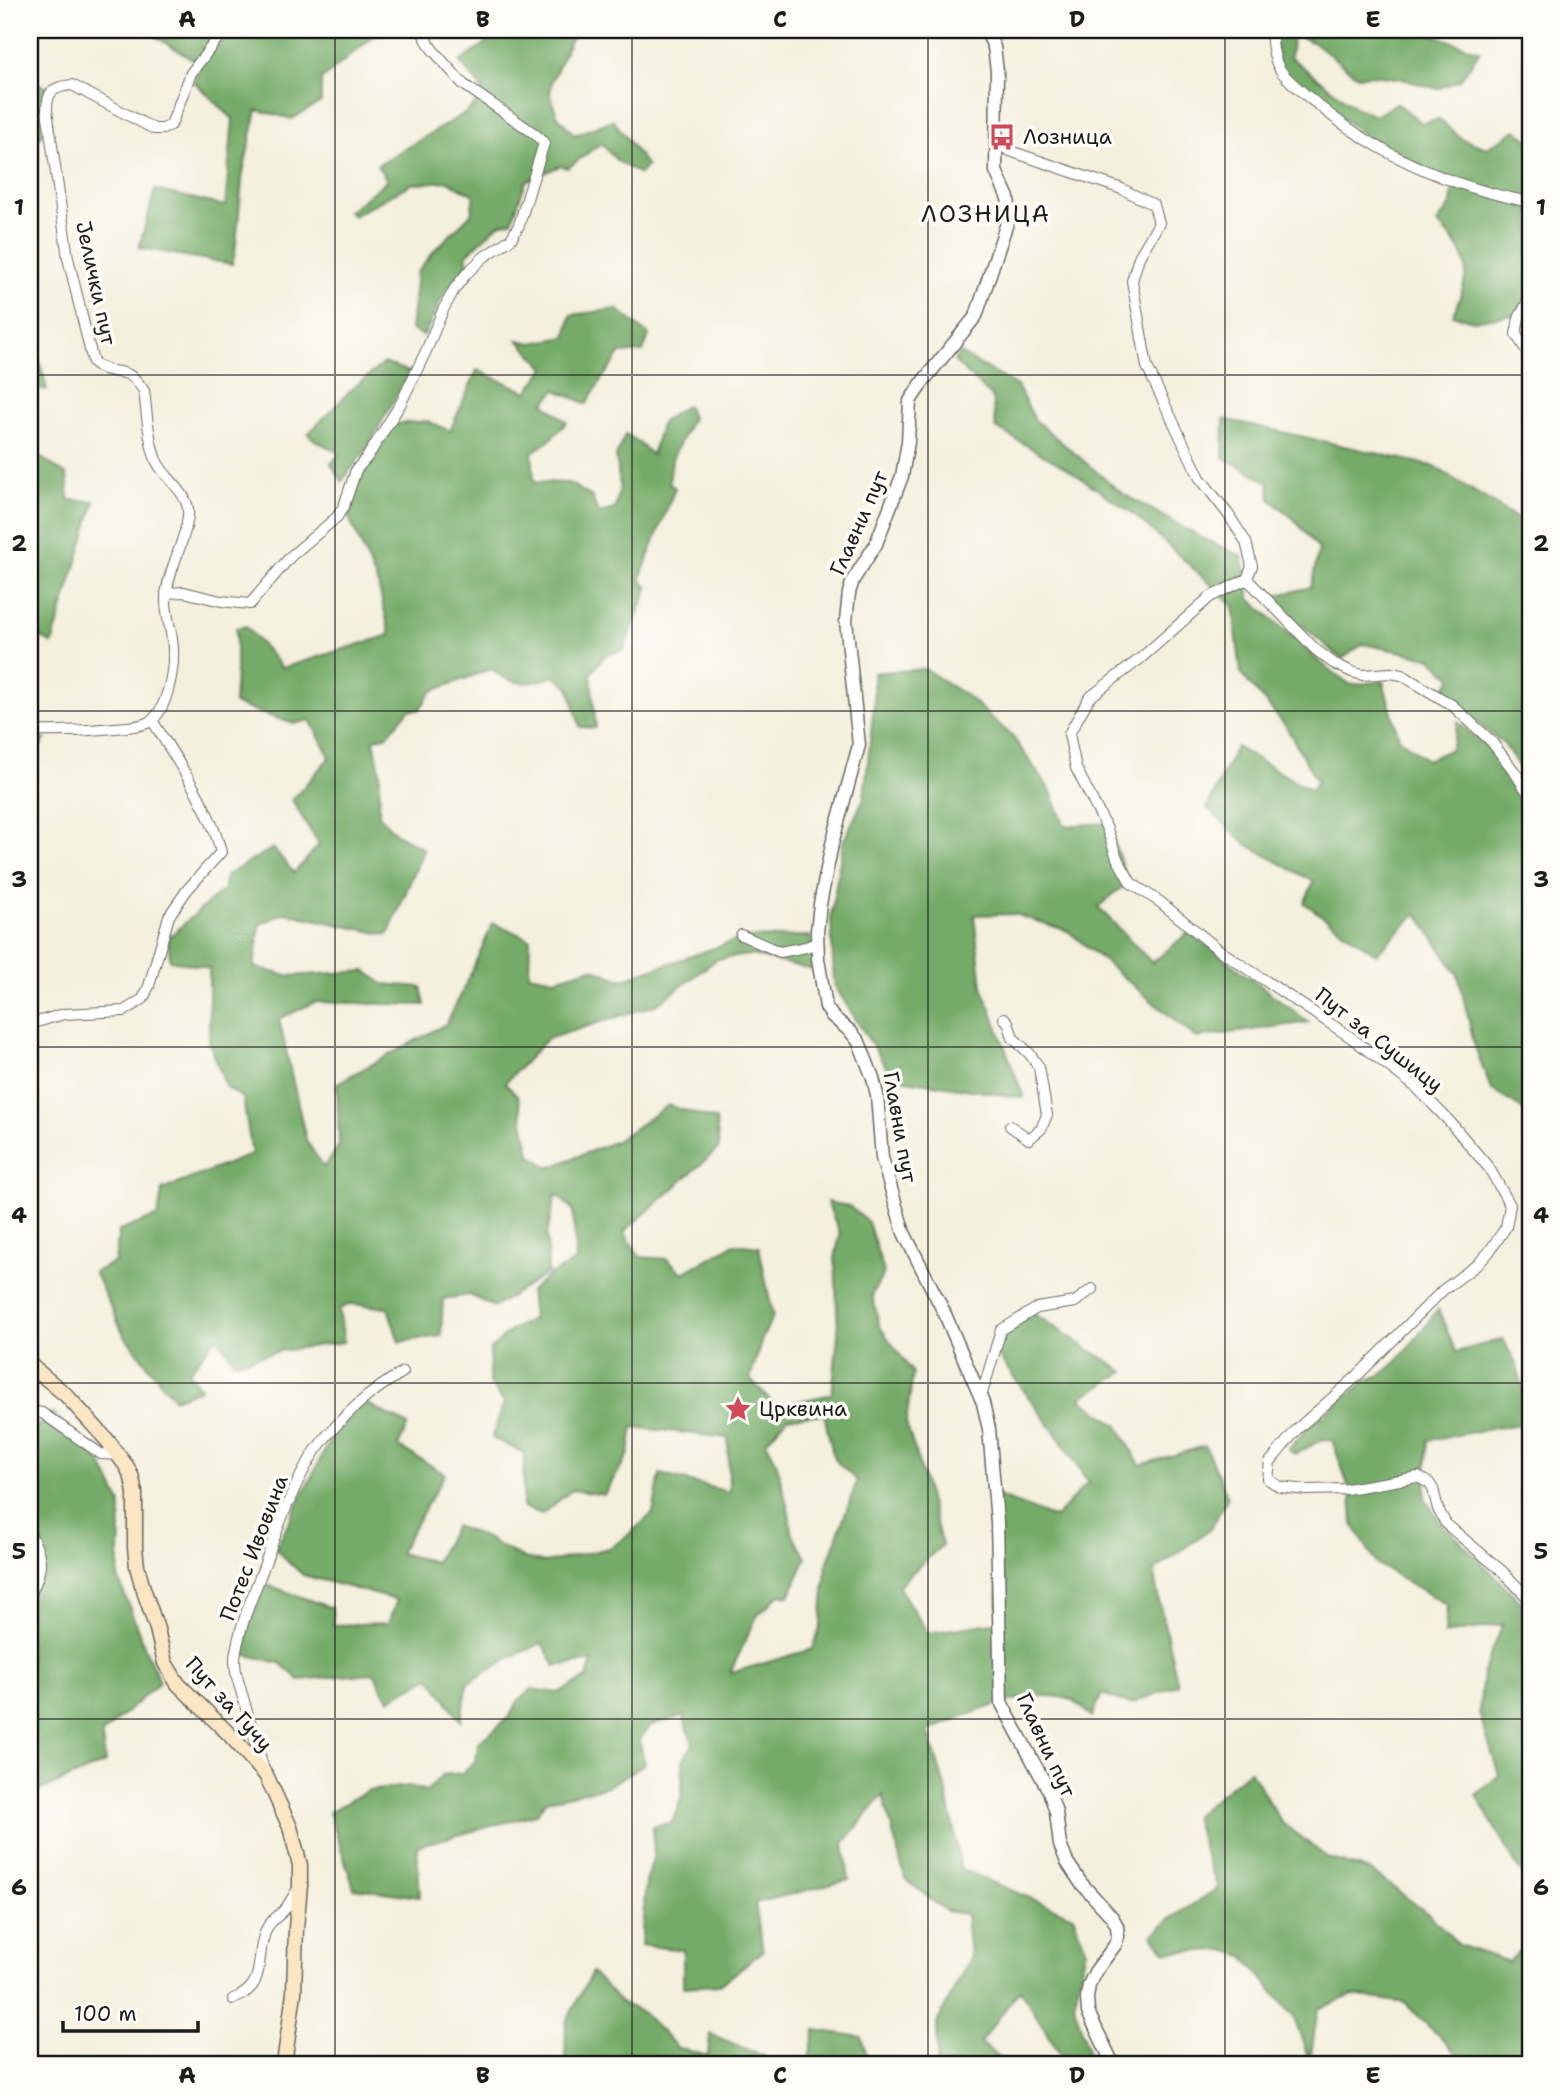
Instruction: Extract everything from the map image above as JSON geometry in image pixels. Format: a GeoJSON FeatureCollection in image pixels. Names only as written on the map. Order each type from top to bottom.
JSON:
{"type":"FeatureCollection","features":[{"type":"Feature","properties":{"kind":"main road","name":"Пут за Гучу"},"geometry":{"type":"LineString","coordinates":[[30,1365],[66,1395],[120,1455],[132,1478],[135,1493],[137,1566],[158,1629],[165,1663],[178,1684],[266,1775],[296,1846],[300,1885],[293,2004],[284,2064]]}},
{"type":"Feature","properties":{"kind":"street","name":"Јелички пут"},"geometry":{"type":"LineString","coordinates":[[152,720],[164,702],[173,666],[173,648],[165,602],[188,509],[182,495],[157,462],[141,385],[134,377],[124,372],[101,370],[93,362],[68,258],[47,98],[53,89],[72,85],[154,129],[163,129],[171,125],[191,73],[224,30]]}},
{"type":"Feature","properties":{"kind":"street"},"geometry":{"type":"LineString","coordinates":[[166,593],[184,592],[221,601],[250,604],[290,556],[337,517],[344,506],[356,470],[368,456],[401,403],[455,288],[484,257],[511,239],[519,225],[544,144],[535,134],[463,84],[432,49],[421,30]]}},
{"type":"Feature","properties":{"kind":"street","name":"Главни пут"},"geometry":{"type":"LineString","coordinates":[[986,30],[995,58],[998,141],[996,172],[1008,198],[1010,214],[976,316],[910,401],[908,442],[902,476],[876,544],[853,580],[849,593],[846,621],[859,745],[832,844],[820,904],[817,943],[826,1007],[859,1042],[873,1078],[878,1103],[882,1158],[904,1233],[944,1312],[981,1397],[989,1429],[998,1522],[1001,1702],[1049,1791],[1056,1812],[1060,1845],[1067,1862],[1117,1926],[1115,1945],[1095,1972],[1087,1998],[1088,2012],[1112,2064]]}},
{"type":"Feature","properties":{"kind":"street"},"geometry":{"type":"LineString","coordinates":[[1271,30],[1273,51],[1280,70],[1333,117],[1409,164],[1443,179],[1530,202]]}},
{"type":"Feature","properties":{"kind":"street"},"geometry":{"type":"LineString","coordinates":[[998,141],[1010,151],[1122,189],[1154,205],[1159,223],[1139,257],[1132,281],[1147,367],[1200,478],[1246,542],[1252,566],[1247,579],[1315,649],[1333,663],[1363,675],[1402,675],[1452,705],[1491,741],[1530,796]]}},
{"type":"Feature","properties":{"kind":"street"},"geometry":{"type":"LineString","coordinates":[[1530,297],[1519,318],[1516,334],[1530,356]]}},
{"type":"Feature","properties":{"kind":"street","name":"Пут за Сушицу"},"geometry":{"type":"LineString","coordinates":[[1247,579],[1210,597],[1142,658],[1089,698],[1069,734],[1076,768],[1107,829],[1116,858],[1131,883],[1160,902],[1219,950],[1349,1036],[1417,1088],[1489,1168],[1510,1205],[1506,1227],[1489,1252],[1478,1264],[1443,1290],[1355,1378],[1297,1429],[1270,1462],[1268,1479],[1280,1487],[1347,1489],[1418,1477],[1429,1483],[1433,1489],[1446,1524],[1502,1571],[1530,1600]]}},
{"type":"Feature","properties":{"kind":"street"},"geometry":{"type":"LineString","coordinates":[[30,730],[66,733],[136,725],[152,720],[217,834],[221,852],[187,890],[169,916],[143,999],[124,1011],[64,1014],[30,1024]]}},
{"type":"Feature","properties":{"kind":"street"},"geometry":{"type":"LineString","coordinates":[[741,935],[780,953],[817,943]]}},
{"type":"Feature","properties":{"kind":"street"},"geometry":{"type":"LineString","coordinates":[[1004,1018],[1013,1038],[1030,1053],[1040,1067],[1047,1115],[1041,1129],[1030,1139],[1010,1126]]}},
{"type":"Feature","properties":{"kind":"street"},"geometry":{"type":"LineString","coordinates":[[981,1397],[1001,1330],[1037,1308],[1076,1302],[1093,1289]]}},
{"type":"Feature","properties":{"kind":"street","name":"Потес Ивовина"},"geometry":{"type":"LineString","coordinates":[[266,1775],[235,1664],[235,1653],[247,1613],[284,1511],[323,1440],[375,1389],[403,1373]]}},
{"type":"Feature","properties":{"kind":"street"},"geometry":{"type":"LineString","coordinates":[[30,1410],[41,1413],[102,1454],[120,1455]]}},
{"type":"Feature","properties":{"kind":"street"},"geometry":{"type":"LineString","coordinates":[[30,1534],[41,1556],[38,1576],[30,1596]]}},
{"type":"Feature","properties":{"kind":"street"},"geometry":{"type":"LineString","coordinates":[[233,1999],[245,1995],[258,1978],[261,1942],[268,1926],[287,1906],[300,1885]]}},
{"type":"Feature","properties":{"kind":"green space"},"geometry":{"type":"Polygon","coordinates":[[[145,30],[381,30],[321,80],[321,102],[292,119],[257,110],[243,172],[232,264],[139,248],[155,190],[225,206],[233,119],[194,82],[200,64],[145,30]]]}},
{"type":"Feature","properties":{"kind":"green space"},"geometry":{"type":"Polygon","coordinates":[[[504,30],[582,30],[570,40],[552,81],[550,95],[558,117],[575,135],[613,120],[647,166],[640,174],[617,161],[601,143],[568,168],[560,166],[526,181],[512,221],[499,224],[466,255],[468,264],[443,296],[424,336],[411,330],[417,272],[471,214],[474,195],[448,181],[411,184],[353,216],[348,212],[387,180],[377,165],[467,112],[478,101],[482,88],[460,62],[504,30]]]}},
{"type":"Feature","properties":{"kind":"green space"},"geometry":{"type":"Polygon","coordinates":[[[1271,30],[1419,30],[1480,51],[1460,80],[1438,89],[1402,79],[1357,76],[1316,44],[1293,33],[1290,57],[1355,107],[1375,116],[1397,103],[1422,123],[1439,119],[1462,139],[1487,148],[1516,130],[1530,141],[1530,297],[1519,318],[1510,315],[1474,321],[1453,315],[1464,286],[1466,265],[1457,246],[1437,223],[1451,204],[1454,182],[1372,141],[1280,70],[1271,30]]]}},
{"type":"Feature","properties":{"kind":"green space"},"geometry":{"type":"Polygon","coordinates":[[[30,72],[33,82],[49,88],[42,135],[30,149],[30,72]]]}},
{"type":"Feature","properties":{"kind":"green space"},"geometry":{"type":"Polygon","coordinates":[[[617,309],[649,335],[643,352],[621,353],[587,404],[556,390],[544,403],[567,422],[549,441],[532,452],[534,482],[569,483],[592,497],[598,513],[615,509],[620,486],[616,456],[626,434],[652,455],[662,422],[687,405],[692,418],[672,459],[669,483],[675,488],[640,579],[648,588],[624,650],[605,655],[591,674],[596,728],[580,727],[569,687],[554,676],[536,682],[521,683],[506,679],[491,669],[432,691],[419,710],[409,710],[388,735],[374,739],[380,772],[379,815],[396,834],[424,849],[388,935],[285,913],[260,924],[254,967],[289,976],[366,971],[383,984],[421,987],[425,1005],[315,1002],[279,1019],[306,1140],[324,1168],[339,1145],[337,1083],[446,1024],[493,923],[530,939],[529,974],[555,979],[592,968],[621,980],[743,938],[810,936],[817,971],[751,955],[717,959],[658,1004],[547,1039],[505,1083],[518,1096],[530,1154],[549,1168],[616,1141],[668,1105],[716,1120],[719,1148],[624,1232],[640,1257],[667,1259],[683,1273],[734,1244],[759,1247],[773,1316],[762,1339],[750,1379],[776,1406],[832,1394],[838,1334],[835,1258],[840,1234],[827,1202],[849,1206],[868,1222],[884,1272],[872,1295],[880,1327],[913,1373],[906,1423],[942,1545],[898,1586],[928,1633],[998,1622],[996,1495],[1055,1518],[1088,1482],[996,1353],[1001,1330],[1031,1312],[1124,1372],[1080,1398],[1118,1426],[1140,1465],[1205,1446],[1228,1497],[1211,1528],[1154,1571],[1178,1685],[1131,1704],[1102,1694],[1092,1717],[1071,1700],[1036,1696],[998,1704],[928,1731],[947,1793],[961,1869],[1073,1916],[1086,1949],[1074,2005],[1092,2064],[1066,2064],[1020,1989],[980,2043],[1010,2064],[937,2064],[937,2023],[970,1958],[966,1914],[946,1911],[905,1879],[883,1795],[844,1843],[849,1880],[755,1903],[763,1951],[719,1985],[683,1987],[683,1950],[641,1945],[646,1881],[654,1855],[652,1826],[672,1823],[682,1795],[683,1760],[693,1744],[683,1716],[651,1725],[639,1740],[645,1764],[608,1786],[546,1801],[536,1814],[417,1846],[420,1897],[354,1888],[329,1812],[367,1791],[409,1786],[427,1791],[442,1775],[462,1773],[476,1760],[478,1743],[509,1717],[519,1700],[532,1689],[558,1693],[587,1678],[592,1661],[555,1666],[542,1643],[511,1657],[467,1684],[461,1721],[430,1677],[389,1700],[374,1673],[299,1680],[280,1663],[239,1653],[265,1584],[332,1608],[333,1625],[388,1623],[397,1600],[303,1575],[275,1549],[333,1434],[364,1402],[408,1425],[398,1446],[445,1474],[399,1553],[435,1562],[455,1526],[484,1537],[520,1557],[545,1563],[609,1548],[653,1513],[660,1474],[729,1492],[728,1438],[633,1427],[629,1454],[604,1495],[572,1490],[542,1514],[523,1507],[524,1453],[492,1438],[504,1402],[489,1383],[490,1350],[511,1330],[533,1319],[530,1291],[551,1274],[576,1261],[573,1210],[556,1194],[547,1234],[548,1273],[494,1307],[470,1295],[443,1299],[441,1336],[399,1342],[388,1308],[351,1304],[339,1309],[344,1342],[280,1351],[235,1362],[217,1337],[189,1372],[200,1389],[174,1399],[124,1335],[94,1272],[115,1262],[119,1231],[158,1216],[162,1190],[252,1154],[243,1098],[226,1087],[209,1042],[209,968],[170,960],[168,938],[224,889],[225,876],[273,848],[294,873],[319,845],[292,800],[330,757],[310,720],[294,724],[234,704],[236,628],[246,626],[282,668],[390,635],[378,584],[345,508],[373,455],[393,424],[428,421],[450,431],[477,370],[527,392],[545,368],[518,340],[532,343],[566,337],[571,315],[617,309]],[[824,1414],[787,1418],[766,1442],[776,1461],[791,1531],[806,1558],[789,1596],[780,1594],[757,1616],[730,1673],[813,1649],[821,1624],[826,1567],[857,1481],[834,1459],[824,1414]]]}},
{"type":"Feature","properties":{"kind":"green space"},"geometry":{"type":"Polygon","coordinates":[[[30,325],[47,389],[30,390],[30,325]]]}},
{"type":"Feature","properties":{"kind":"green space"},"geometry":{"type":"Polygon","coordinates":[[[960,353],[1017,386],[1035,420],[1122,493],[1202,538],[1242,556],[1250,599],[1321,663],[1351,685],[1383,681],[1399,738],[1427,760],[1451,749],[1458,722],[1492,751],[1530,803],[1530,859],[1525,875],[1530,890],[1530,1114],[1491,1089],[1475,1047],[1458,975],[1417,913],[1376,954],[1304,903],[1314,882],[1246,844],[1207,808],[1236,747],[1311,790],[1317,781],[1285,725],[1241,674],[1233,605],[1136,516],[1068,469],[996,428],[992,397],[954,361],[960,353]]]}},
{"type":"Feature","properties":{"kind":"green space"},"geometry":{"type":"Polygon","coordinates":[[[384,363],[410,372],[367,448],[342,481],[331,464],[340,453],[308,434],[351,390],[384,363]]]}},
{"type":"Feature","properties":{"kind":"green space"},"geometry":{"type":"Polygon","coordinates":[[[1224,419],[1433,466],[1530,526],[1530,783],[1504,744],[1441,695],[1452,678],[1431,658],[1363,644],[1342,659],[1268,597],[1311,587],[1319,549],[1295,520],[1270,499],[1269,483],[1223,457],[1224,419]]]}},
{"type":"Feature","properties":{"kind":"green space"},"geometry":{"type":"Polygon","coordinates":[[[30,450],[67,475],[69,500],[95,501],[52,644],[30,631],[30,450]]]}},
{"type":"Feature","properties":{"kind":"green space"},"geometry":{"type":"Polygon","coordinates":[[[925,669],[967,696],[1012,736],[1050,790],[1065,826],[1107,823],[1128,882],[1098,907],[1152,963],[1189,932],[1309,1022],[1196,1038],[1068,931],[1014,914],[974,915],[982,986],[1024,1098],[893,1078],[834,985],[831,916],[843,842],[864,798],[874,704],[873,673],[925,669]]]}},
{"type":"Feature","properties":{"kind":"green space"},"geometry":{"type":"Polygon","coordinates":[[[30,739],[45,739],[36,753],[30,772],[30,739]]]}},
{"type":"Feature","properties":{"kind":"green space"},"geometry":{"type":"Polygon","coordinates":[[[1438,1309],[1456,1352],[1503,1339],[1517,1366],[1530,1419],[1530,1422],[1428,1440],[1425,1499],[1440,1521],[1526,1607],[1530,1615],[1530,1878],[1519,1870],[1476,1795],[1499,1775],[1479,1713],[1483,1673],[1503,1624],[1445,1634],[1447,1605],[1377,1564],[1353,1525],[1351,1494],[1332,1440],[1323,1439],[1295,1454],[1288,1450],[1310,1425],[1368,1379],[1378,1376],[1397,1361],[1438,1309]]]}},
{"type":"Feature","properties":{"kind":"green space"},"geometry":{"type":"Polygon","coordinates":[[[53,1413],[102,1464],[121,1504],[118,1577],[160,1682],[102,1734],[105,1763],[34,1793],[30,1789],[30,1432],[53,1413]]]}},
{"type":"Feature","properties":{"kind":"green space"},"geometry":{"type":"Polygon","coordinates":[[[1250,1770],[1281,1822],[1328,1858],[1371,1871],[1431,1916],[1459,1945],[1509,1962],[1530,1939],[1530,2064],[1463,2064],[1462,2059],[1405,2003],[1353,1995],[1318,2009],[1310,2061],[1293,2016],[1244,1956],[1224,1950],[1166,1952],[1152,1935],[1173,1917],[1218,1888],[1194,1816],[1250,1770]]]}},
{"type":"Feature","properties":{"kind":"green space"},"geometry":{"type":"Polygon","coordinates":[[[592,1972],[621,2003],[643,2013],[678,2048],[708,2056],[710,2034],[764,2056],[767,2064],[565,2064],[566,2022],[592,1972]]]}},
{"type":"Feature","properties":{"kind":"green space"},"geometry":{"type":"Polygon","coordinates":[[[815,2030],[861,2037],[870,2064],[808,2064],[815,2030]]]}},
{"type":"Feature","properties":{"kind":"place","name":"Лозница"},"geometry":{"type":"Point","coordinates":[1002,137]}},
{"type":"Feature","properties":{"kind":"place","name":"Црквина"},"geometry":{"type":"Point","coordinates":[738,1409]}},
{"type":"Feature","properties":{"kind":"district","name":"ЛОЗНИЦА"},"geometry":{"type":"Point","coordinates":[986,214]}}]}
